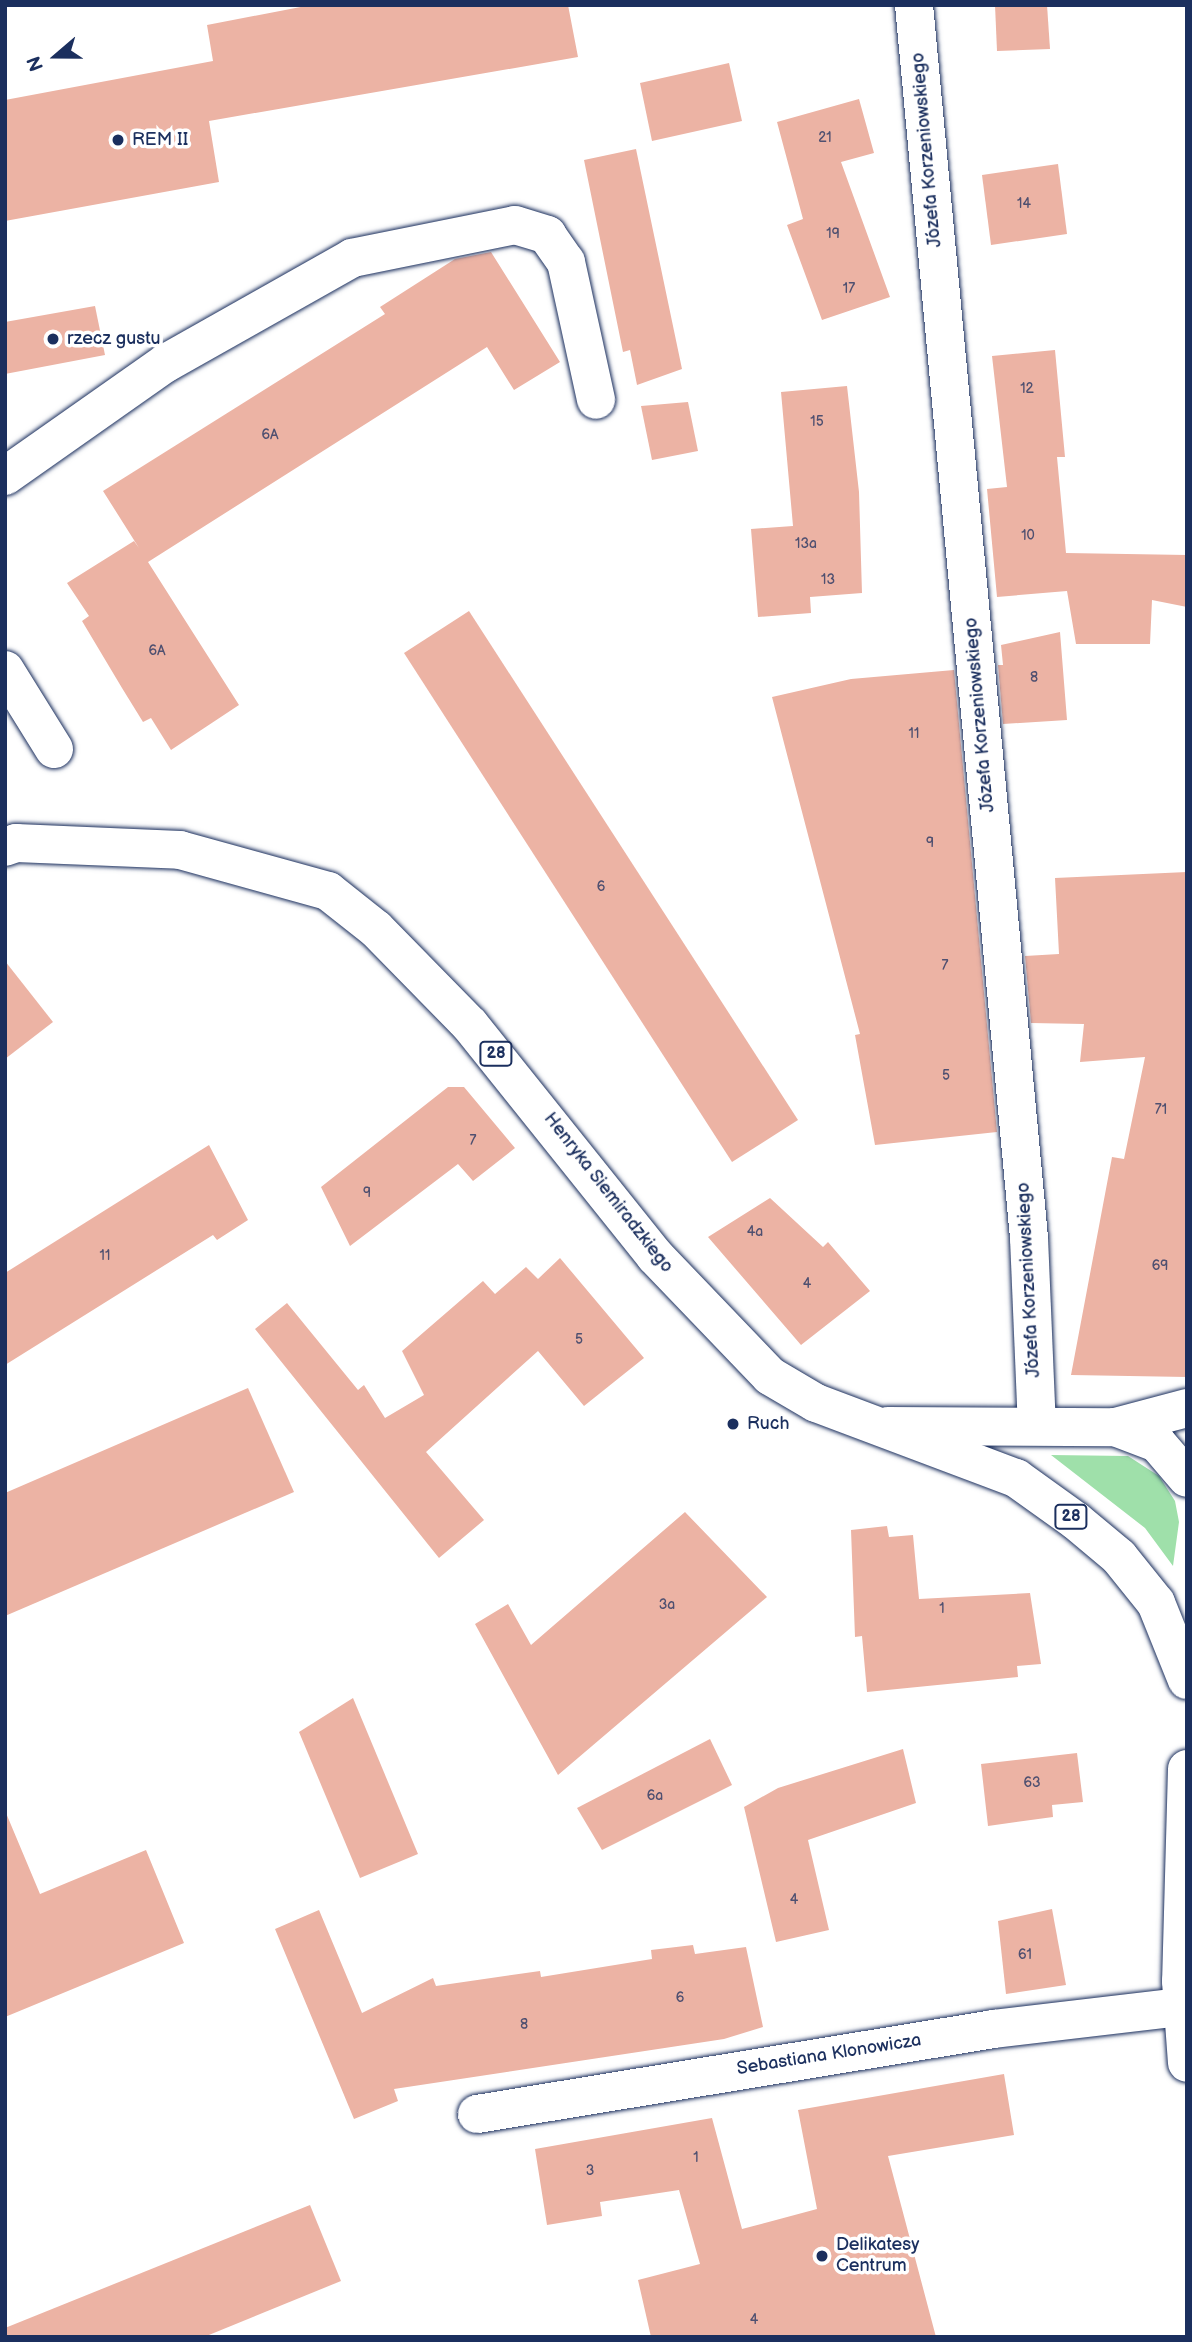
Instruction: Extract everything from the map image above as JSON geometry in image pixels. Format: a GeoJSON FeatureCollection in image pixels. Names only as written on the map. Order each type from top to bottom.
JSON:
{"type":"FeatureCollection","features":[{"type":"Feature","properties":{"kind":"street","name":"Józefa Korzeniowskiego"},"geometry":{"type":"LineString","coordinates":[[914,5],[1028,1238],[1037,1425]]}},
{"type":"Feature","properties":{"kind":"street"},"geometry":{"type":"LineString","coordinates":[[5,476],[166,363],[352,258],[515,225],[547,235],[566,262],[596,400]]}},
{"type":"Feature","properties":{"kind":"street"},"geometry":{"type":"LineString","coordinates":[[5,670],[54,750]]}},
{"type":"Feature","properties":{"kind":"street","name":"Henryka Siemiradzkiego"},"geometry":{"type":"LineString","coordinates":[[9,843],[180,850],[328,891],[376,929],[470,1025],[520,1081],[655,1256],[770,1376],[816,1403],[888,1426],[1016,1478],[1102,1543],[1156,1602],[1187,1680]]}},
{"type":"Feature","properties":{"kind":"street"},"geometry":{"type":"LineString","coordinates":[[888,1426],[1115,1427],[1187,1408]]}},
{"type":"Feature","properties":{"kind":"street"},"geometry":{"type":"LineString","coordinates":[[1115,1427],[1157,1443],[1187,1478]]}},
{"type":"Feature","properties":{"kind":"street"},"geometry":{"type":"LineString","coordinates":[[1187,1769],[1182,2007],[1187,2063]]}},
{"type":"Feature","properties":{"kind":"street","name":"Sebastiana Klonowicza"},"geometry":{"type":"LineString","coordinates":[[477,2114],[994,2029],[1182,2007]]}},
{"type":"Feature","properties":{"kind":"green space"},"geometry":{"type":"Polygon","coordinates":[[[1051,1455],[1128,1456],[1159,1476],[1175,1501],[1179,1522],[1173,1566],[1145,1528],[1051,1455]]]}},
{"type":"Feature","properties":{"kind":"building"},"geometry":{"type":"Polygon","coordinates":[[[311,5],[568,5],[578,57],[209,121],[219,182],[5,221],[5,100],[213,61],[207,25],[311,5]]]}},
{"type":"Feature","properties":{"kind":"building"},"geometry":{"type":"Polygon","coordinates":[[[995,5],[1047,5],[1050,49],[997,51],[995,5]]]}},
{"type":"Feature","properties":{"kind":"building"},"geometry":{"type":"Polygon","coordinates":[[[729,63],[742,121],[652,141],[640,83],[729,63]]]}},
{"type":"Feature","properties":{"kind":"building"},"geometry":{"type":"Polygon","coordinates":[[[859,99],[874,153],[841,162],[890,297],[822,320],[787,225],[803,219],[777,122],[859,99]]]}},
{"type":"Feature","properties":{"kind":"building"},"geometry":{"type":"Polygon","coordinates":[[[636,149],[682,369],[637,385],[630,350],[623,352],[584,160],[636,149]]]}},
{"type":"Feature","properties":{"kind":"building"},"geometry":{"type":"Polygon","coordinates":[[[1058,164],[1067,234],[991,245],[982,175],[1058,164]]]}},
{"type":"Feature","properties":{"kind":"building"},"geometry":{"type":"Polygon","coordinates":[[[491,252],[560,362],[514,390],[487,347],[148,562],[239,705],[171,750],[151,718],[143,722],[82,621],[89,616],[67,583],[134,541],[139,548],[103,491],[385,314],[380,307],[455,259],[491,252]]]}},
{"type":"Feature","properties":{"kind":"building","name":"rzecz gustu"},"geometry":{"type":"Polygon","coordinates":[[[95,306],[105,355],[5,374],[5,322],[95,306]]]}},
{"type":"Feature","properties":{"kind":"building"},"geometry":{"type":"Polygon","coordinates":[[[1055,350],[1065,457],[1057,457],[1066,553],[1187,555],[1187,607],[1152,600],[1150,644],[1076,644],[1067,591],[997,597],[987,489],[1007,487],[992,356],[1055,350]]]}},
{"type":"Feature","properties":{"kind":"building"},"geometry":{"type":"Polygon","coordinates":[[[847,386],[859,492],[862,593],[810,597],[811,613],[758,617],[751,529],[793,526],[781,392],[847,386]]]}},
{"type":"Feature","properties":{"kind":"building"},"geometry":{"type":"Polygon","coordinates":[[[688,402],[698,451],[652,460],[641,406],[688,402]]]}},
{"type":"Feature","properties":{"kind":"building"},"geometry":{"type":"Polygon","coordinates":[[[469,611],[798,1120],[732,1162],[404,653],[469,611]]]}},
{"type":"Feature","properties":{"kind":"building"},"geometry":{"type":"Polygon","coordinates":[[[1060,632],[1067,720],[1003,724],[998,665],[1003,665],[1001,645],[1060,632]]]}},
{"type":"Feature","properties":{"kind":"building"},"geometry":{"type":"Polygon","coordinates":[[[954,670],[997,1132],[875,1145],[855,1035],[860,1034],[772,697],[851,679],[954,670]]]}},
{"type":"Feature","properties":{"kind":"building"},"geometry":{"type":"Polygon","coordinates":[[[1187,872],[1187,1377],[1071,1375],[1112,1157],[1124,1159],[1145,1057],[1080,1062],[1084,1024],[1031,1023],[1025,956],[1059,954],[1055,878],[1187,872]]]}},
{"type":"Feature","properties":{"kind":"building"},"geometry":{"type":"Polygon","coordinates":[[[5,961],[53,1022],[5,1059],[5,961]]]}},
{"type":"Feature","properties":{"kind":"building"},"geometry":{"type":"Polygon","coordinates":[[[448,1087],[464,1087],[515,1148],[473,1181],[458,1164],[350,1246],[321,1187],[448,1087]]]}},
{"type":"Feature","properties":{"kind":"building"},"geometry":{"type":"Polygon","coordinates":[[[209,1145],[248,1220],[217,1240],[213,1235],[5,1365],[5,1273],[209,1145]]]}},
{"type":"Feature","properties":{"kind":"building"},"geometry":{"type":"Polygon","coordinates":[[[770,1198],[823,1247],[828,1242],[870,1291],[801,1345],[708,1237],[770,1198]]]}},
{"type":"Feature","properties":{"kind":"building"},"geometry":{"type":"Polygon","coordinates":[[[560,1258],[644,1358],[584,1406],[538,1351],[426,1452],[484,1520],[439,1558],[255,1329],[287,1303],[358,1390],[364,1385],[385,1418],[424,1395],[402,1351],[483,1281],[495,1294],[526,1267],[538,1279],[560,1258]]]}},
{"type":"Feature","properties":{"kind":"building"},"geometry":{"type":"Polygon","coordinates":[[[248,1388],[294,1492],[5,1616],[5,1493],[248,1388]]]}},
{"type":"Feature","properties":{"kind":"building"},"geometry":{"type":"Polygon","coordinates":[[[685,1512],[767,1597],[558,1775],[475,1624],[508,1604],[531,1645],[685,1512]]]}},
{"type":"Feature","properties":{"kind":"building"},"geometry":{"type":"Polygon","coordinates":[[[887,1526],[889,1537],[913,1535],[919,1599],[1030,1593],[1041,1664],[1017,1666],[1018,1677],[867,1692],[862,1636],[855,1637],[851,1530],[887,1526]]]}},
{"type":"Feature","properties":{"kind":"building"},"geometry":{"type":"Polygon","coordinates":[[[353,1698],[418,1854],[360,1878],[299,1732],[353,1698]]]}},
{"type":"Feature","properties":{"kind":"building"},"geometry":{"type":"Polygon","coordinates":[[[710,1739],[732,1785],[602,1850],[577,1808],[710,1739]]]}},
{"type":"Feature","properties":{"kind":"building"},"geometry":{"type":"Polygon","coordinates":[[[903,1749],[916,1803],[808,1840],[829,1930],[776,1942],[744,1807],[778,1788],[903,1749]]]}},
{"type":"Feature","properties":{"kind":"building"},"geometry":{"type":"Polygon","coordinates":[[[1077,1753],[1083,1802],[1052,1805],[1053,1817],[988,1826],[981,1764],[1077,1753]]]}},
{"type":"Feature","properties":{"kind":"building"},"geometry":{"type":"Polygon","coordinates":[[[6,1813],[40,1894],[146,1850],[184,1943],[5,2017],[6,1813]]]}},
{"type":"Feature","properties":{"kind":"building"},"geometry":{"type":"Polygon","coordinates":[[[1052,1909],[1066,1985],[1006,1994],[998,1921],[1052,1909]]]}},
{"type":"Feature","properties":{"kind":"building"},"geometry":{"type":"Polygon","coordinates":[[[319,1910],[362,2013],[433,1978],[436,1986],[540,1971],[541,1977],[652,1959],[651,1950],[693,1945],[695,1954],[746,1947],[763,2027],[724,2039],[394,2089],[398,2101],[354,2119],[275,1929],[319,1910]]]}},
{"type":"Feature","properties":{"kind":"building"},"geometry":{"type":"Polygon","coordinates":[[[1004,2074],[1014,2135],[888,2156],[936,2337],[651,2337],[638,2280],[700,2264],[679,2190],[600,2202],[602,2216],[547,2225],[535,2149],[712,2118],[742,2229],[817,2209],[798,2110],[1004,2074]]]}},
{"type":"Feature","properties":{"kind":"building"},"geometry":{"type":"Polygon","coordinates":[[[310,2205],[341,2281],[204,2337],[5,2337],[5,2328],[310,2205]]]}},
{"type":"Feature","properties":{"kind":"place","name":"REM II"},"geometry":{"type":"Point","coordinates":[118,140]}},
{"type":"Feature","properties":{"kind":"place","name":"rzecz gustu"},"geometry":{"type":"Point","coordinates":[53,339]}},
{"type":"Feature","properties":{"kind":"place","name":"Ruch"},"geometry":{"type":"Point","coordinates":[733,1424]}},
{"type":"Feature","properties":{"kind":"place","name":"Delikatesy Centrum"},"geometry":{"type":"Point","coordinates":[822,2256]}}]}
